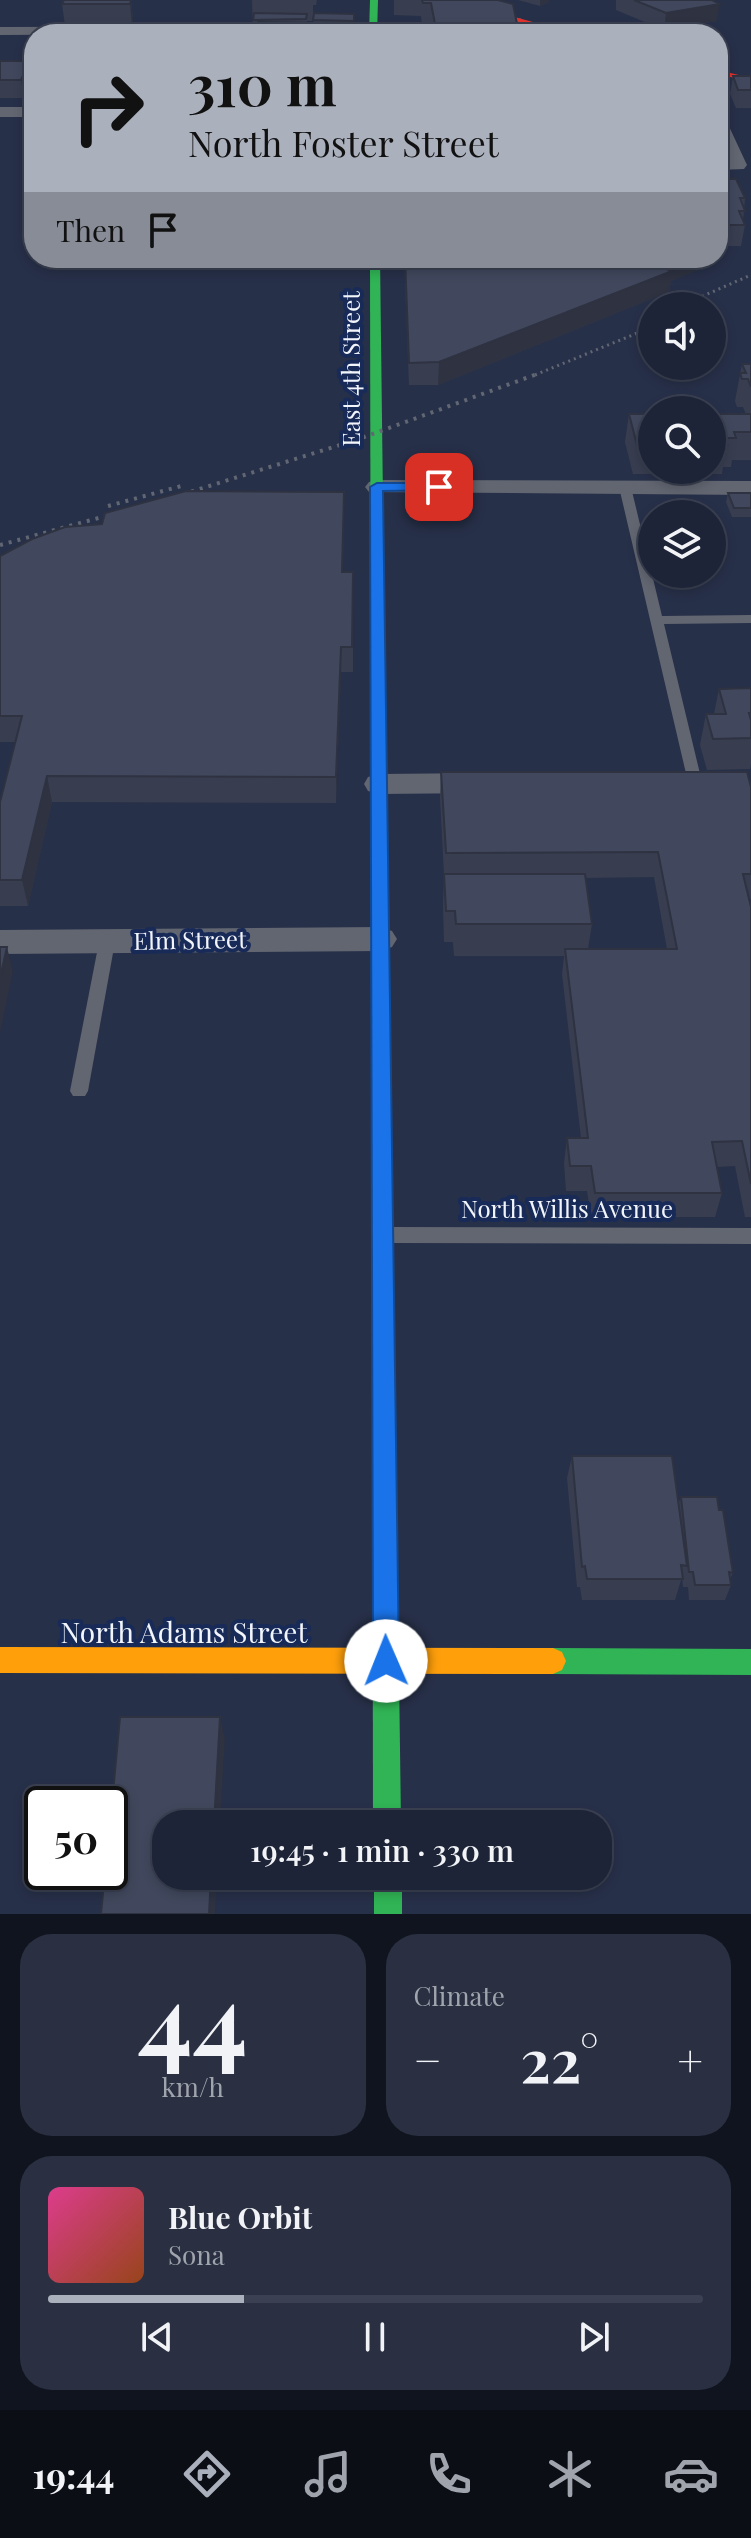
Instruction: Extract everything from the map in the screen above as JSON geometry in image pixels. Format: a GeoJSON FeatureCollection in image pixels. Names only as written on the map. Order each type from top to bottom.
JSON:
{"type":"FeatureCollection","features":[{"type":"Feature","properties":{"kind":"main road"},"geometry":{"type":"LineString","coordinates":[[373,24],[374,0]]}},
{"type":"Feature","properties":{"kind":"main road"},"geometry":{"type":"LineString","coordinates":[[444,0],[513,24]]}},
{"type":"Feature","properties":{"kind":"main road"},"geometry":{"type":"LineString","coordinates":[[728,74],[751,80]]}},
{"type":"Feature","properties":{"kind":"main road","name":"East 4th Street"},"geometry":{"type":"LineString","coordinates":[[375,268],[387,1810]]}},
{"type":"Feature","properties":{"kind":"main road","name":"North Adams Street"},"geometry":{"type":"LineString","coordinates":[[0,1660],[751,1662]]}},
{"type":"Feature","properties":{"kind":"main road"},"geometry":{"type":"LineString","coordinates":[[388,1890],[388,1914]]}},
{"type":"Feature","properties":{"kind":"street"},"geometry":{"type":"LineString","coordinates":[[0,31],[24,31]]}},
{"type":"Feature","properties":{"kind":"street"},"geometry":{"type":"LineString","coordinates":[[0,112],[24,112]]}},
{"type":"Feature","properties":{"kind":"street"},"geometry":{"type":"LineString","coordinates":[[728,142],[738,165],[728,165]]}},
{"type":"Feature","properties":{"kind":"street"},"geometry":{"type":"LineString","coordinates":[[377,487],[751,488]]}},
{"type":"Feature","properties":{"kind":"street"},"geometry":{"type":"LineString","coordinates":[[664,782],[709,782]]}},
{"type":"Feature","properties":{"kind":"street"},"geometry":{"type":"LineString","coordinates":[[379,784],[521,783]]}},
{"type":"Feature","properties":{"kind":"street","name":"Elm Street"},"geometry":{"type":"LineString","coordinates":[[0,942],[380,939]]}},
{"type":"Feature","properties":{"kind":"lane"},"geometry":{"type":"LineString","coordinates":[[0,67],[24,67]]}},
{"type":"Feature","properties":{"kind":"lane"},"geometry":{"type":"LineString","coordinates":[[625,487],[658,620],[709,782]]}},
{"type":"Feature","properties":{"kind":"lane"},"geometry":{"type":"LineString","coordinates":[[658,620],[751,619]]}},
{"type":"Feature","properties":{"kind":"lane"},"geometry":{"type":"LineString","coordinates":[[79,1091],[107,942]]}},
{"type":"Feature","properties":{"kind":"lane","name":"North Willis Avenue"},"geometry":{"type":"LineString","coordinates":[[383,1235],[751,1236]]}},
{"type":"Feature","properties":{"kind":"building"},"geometry":{"type":"Polygon","coordinates":[[[64,0],[131,0],[130,4],[62,4],[64,0]]]}},
{"type":"Feature","properties":{"kind":"building"},"geometry":{"type":"Polygon","coordinates":[[[422,0],[498,0],[513,4],[517,24],[435,24],[431,3],[423,3],[422,0]]]}},
{"type":"Feature","properties":{"kind":"building"},"geometry":{"type":"Polygon","coordinates":[[[634,0],[712,0],[720,4],[666,13],[634,0]]]}},
{"type":"Feature","properties":{"kind":"building"},"geometry":{"type":"Polygon","coordinates":[[[254,13],[307,14],[306,19],[253,20],[254,13]]]}},
{"type":"Feature","properties":{"kind":"building"},"geometry":{"type":"Polygon","coordinates":[[[314,13],[354,14],[354,21],[313,20],[314,13]]]}},
{"type":"Feature","properties":{"kind":"building"},"geometry":{"type":"Polygon","coordinates":[[[258,22],[313,23],[313,24],[258,22]]]}},
{"type":"Feature","properties":{"kind":"building"},"geometry":{"type":"Polygon","coordinates":[[[0,61],[24,61],[21,80],[0,80],[0,61]]]}},
{"type":"Feature","properties":{"kind":"building"},"geometry":{"type":"Polygon","coordinates":[[[733,76],[751,76],[751,90],[738,90],[733,76]]]}},
{"type":"Feature","properties":{"kind":"building"},"geometry":{"type":"Polygon","coordinates":[[[728,179],[736,179],[745,198],[740,198],[745,211],[739,211],[745,225],[728,225],[728,179]]]}},
{"type":"Feature","properties":{"kind":"building"},"geometry":{"type":"Polygon","coordinates":[[[405,268],[664,268],[672,271],[439,362],[409,363],[405,268]]]}},
{"type":"Feature","properties":{"kind":"building"},"geometry":{"type":"Polygon","coordinates":[[[742,364],[751,364],[751,387],[748,379],[742,379],[740,373],[746,373],[742,364]]]}},
{"type":"Feature","properties":{"kind":"building"},"geometry":{"type":"Polygon","coordinates":[[[629,414],[638,414],[637,445],[629,414]]]}},
{"type":"Feature","properties":{"kind":"building"},"geometry":{"type":"Polygon","coordinates":[[[726,414],[751,414],[751,432],[734,432],[736,438],[726,438],[726,414]]]}},
{"type":"Feature","properties":{"kind":"building"},"geometry":{"type":"Polygon","coordinates":[[[186,491],[344,492],[342,572],[353,572],[352,647],[341,647],[336,777],[47,776],[22,880],[0,880],[0,802],[22,716],[0,716],[0,556],[32,539],[65,527],[102,524],[105,513],[186,491]]]}},
{"type":"Feature","properties":{"kind":"building"},"geometry":{"type":"Polygon","coordinates":[[[728,493],[751,493],[751,508],[734,508],[728,493]]]}},
{"type":"Feature","properties":{"kind":"building"},"geometry":{"type":"Polygon","coordinates":[[[751,688],[751,738],[713,739],[706,714],[726,714],[719,689],[751,688]]]}},
{"type":"Feature","properties":{"kind":"building"},"geometry":{"type":"Polygon","coordinates":[[[441,772],[747,772],[751,787],[751,874],[743,874],[751,907],[751,1184],[742,1141],[712,1142],[722,1193],[595,1193],[591,1166],[570,1166],[567,1138],[588,1138],[565,949],[677,949],[658,852],[446,853],[441,772]]]}},
{"type":"Feature","properties":{"kind":"building"},"geometry":{"type":"Polygon","coordinates":[[[444,874],[585,874],[592,924],[456,924],[455,911],[446,911],[444,874]]]}},
{"type":"Feature","properties":{"kind":"building"},"geometry":{"type":"Polygon","coordinates":[[[0,947],[7,947],[0,978],[0,947]]]}},
{"type":"Feature","properties":{"kind":"building"},"geometry":{"type":"Polygon","coordinates":[[[572,1456],[672,1456],[687,1566],[681,1565],[683,1579],[587,1579],[585,1566],[582,1567],[572,1456]]]}},
{"type":"Feature","properties":{"kind":"building"},"geometry":{"type":"Polygon","coordinates":[[[681,1497],[717,1497],[719,1510],[723,1510],[733,1573],[729,1572],[731,1585],[695,1585],[693,1572],[689,1572],[681,1497]]]}},
{"type":"Feature","properties":{"kind":"building"},"geometry":{"type":"Polygon","coordinates":[[[120,1717],[220,1717],[215,1810],[152,1810],[152,1890],[210,1890],[209,1914],[101,1914],[103,1890],[128,1890],[128,1786],[114,1786],[120,1717]]]}},
{"type":"Feature","properties":{"kind":"railway"},"geometry":{"type":"LineString","coordinates":[[712,292],[751,275]]}},
{"type":"Feature","properties":{"kind":"railway"},"geometry":{"type":"LineString","coordinates":[[539,373],[638,333]]}},
{"type":"Feature","properties":{"kind":"railway"},"geometry":{"type":"LineString","coordinates":[[174,497],[356,440],[539,373]]}},
{"type":"Feature","properties":{"kind":"railway"},"geometry":{"type":"LineString","coordinates":[[535,375],[539,373]]}},
{"type":"Feature","properties":{"kind":"railway"},"geometry":{"type":"LineString","coordinates":[[108,506],[185,485]]}},
{"type":"Feature","properties":{"kind":"railway"},"geometry":{"type":"LineString","coordinates":[[0,545],[124,511]]}},
{"type":"Feature","properties":{"kind":"traffic: fast"},"geometry":{"type":"LineString","coordinates":[[373,24],[374,0]]}},
{"type":"Feature","properties":{"kind":"traffic: fast"},"geometry":{"type":"LineString","coordinates":[[375,268],[379,824]]}},
{"type":"Feature","properties":{"kind":"traffic: fast"},"geometry":{"type":"LineString","coordinates":[[382,1148],[387,1810]]}},
{"type":"Feature","properties":{"kind":"traffic: fast"},"geometry":{"type":"LineString","coordinates":[[553,1661],[751,1662]]}},
{"type":"Feature","properties":{"kind":"traffic: fast"},"geometry":{"type":"LineString","coordinates":[[388,1890],[388,1914]]}},
{"type":"Feature","properties":{"kind":"traffic: slow"},"geometry":{"type":"LineString","coordinates":[[0,1660],[553,1661]]}},
{"type":"Feature","properties":{"kind":"traffic: jam"},"geometry":{"type":"LineString","coordinates":[[444,0],[535,24]]}},
{"type":"Feature","properties":{"kind":"traffic: jam"},"geometry":{"type":"LineString","coordinates":[[728,74],[751,80]]}},
{"type":"Feature","properties":{"kind":"traffic: jam"},"geometry":{"type":"LineString","coordinates":[[379,824],[382,1148]]}},
{"type":"Feature","properties":{"kind":"route"},"geometry":{"type":"LineString","coordinates":[[386,1661],[377,487],[439,487]]}}]}
